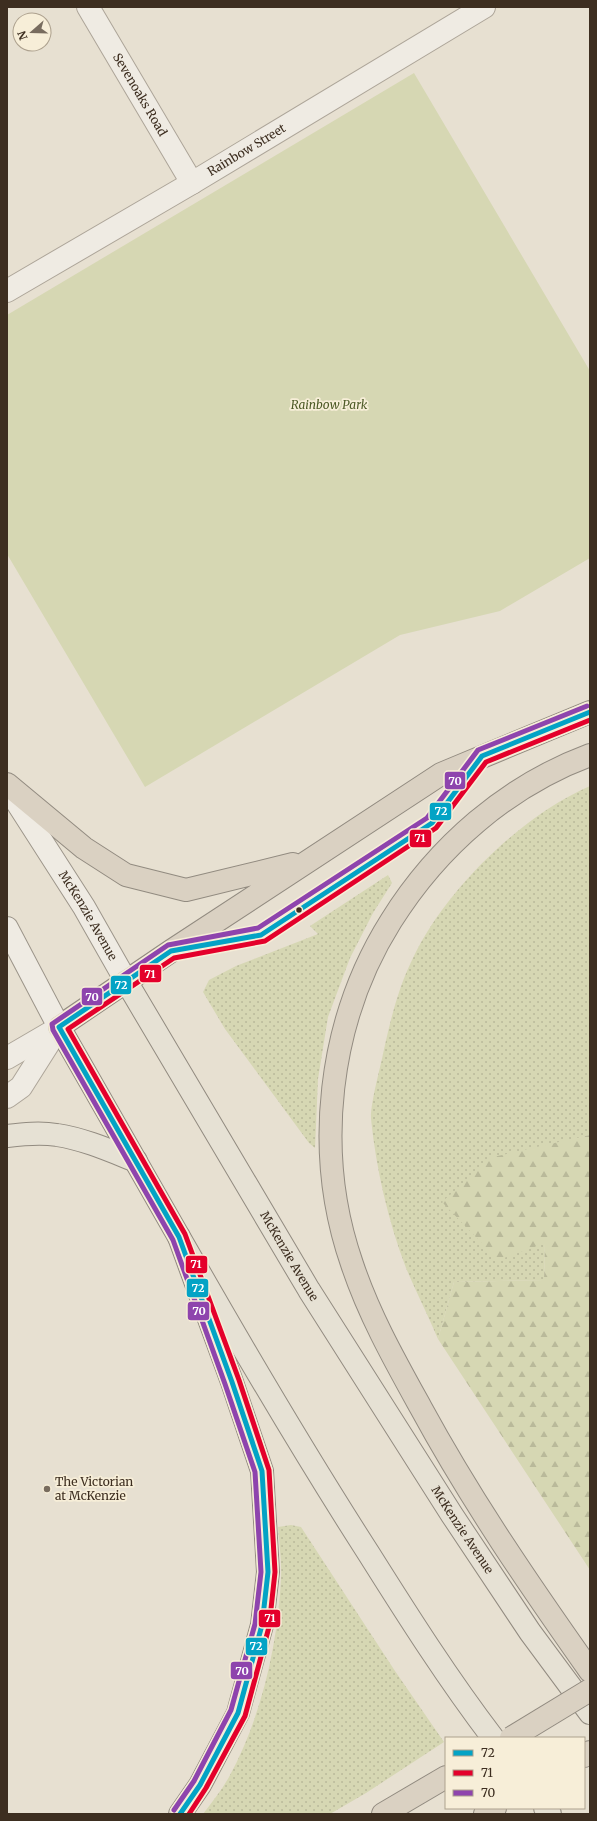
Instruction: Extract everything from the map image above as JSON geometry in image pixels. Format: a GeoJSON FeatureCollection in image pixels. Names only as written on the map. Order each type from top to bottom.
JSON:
{"type":"FeatureCollection","features":[{"type":"Feature","properties":{"kind":"highway"},"geometry":{"type":"LineString","coordinates":[[59,1028],[126,981],[441,774],[590,712]]}},
{"type":"Feature","properties":{"kind":"highway"},"geometry":{"type":"LineString","coordinates":[[590,755],[569,763],[520,790],[477,820],[438,858],[405,898],[374,947],[350,1008],[335,1070],[329,1130],[332,1179],[342,1230],[352,1264],[374,1319],[430,1426],[469,1493],[510,1556],[590,1671]]}},
{"type":"Feature","properties":{"kind":"highway"},"geometry":{"type":"LineString","coordinates":[[7,784],[84,848],[126,875],[186,890],[308,860]]}},
{"type":"Feature","properties":{"kind":"highway"},"geometry":{"type":"LineString","coordinates":[[178,1237],[232,1382],[262,1471],[268,1572],[262,1625],[238,1713],[200,1785],[180,1814]]}},
{"type":"Feature","properties":{"kind":"highway"},"geometry":{"type":"LineString","coordinates":[[513,1737],[590,1690]]}},
{"type":"Feature","properties":{"kind":"highway"},"geometry":{"type":"LineString","coordinates":[[383,1814],[445,1778]]}},
{"type":"Feature","properties":{"kind":"main road","name":"McKenzie Avenue"},"geometry":{"type":"LineString","coordinates":[[126,981],[309,1290],[452,1515],[530,1632],[590,1713]]}},
{"type":"Feature","properties":{"kind":"main road"},"geometry":{"type":"LineString","coordinates":[[59,1028],[178,1237],[318,1476],[404,1610],[492,1737]]}},
{"type":"Feature","properties":{"kind":"main road"},"geometry":{"type":"LineString","coordinates":[[7,1136],[57,1134],[94,1145],[136,1161]]}},
{"type":"Feature","properties":{"kind":"street","name":"Sevenoaks Road"},"geometry":{"type":"LineString","coordinates":[[88,7],[192,183]]}},
{"type":"Feature","properties":{"kind":"street","name":"Rainbow Street"},"geometry":{"type":"LineString","coordinates":[[7,291],[192,183],[484,7]]}},
{"type":"Feature","properties":{"kind":"street","name":"McKenzie Avenue"},"geometry":{"type":"LineString","coordinates":[[7,787],[84,908],[126,981]]}},
{"type":"Feature","properties":{"kind":"street"},"geometry":{"type":"LineString","coordinates":[[7,928],[59,1028]]}},
{"type":"Feature","properties":{"kind":"street"},"geometry":{"type":"LineString","coordinates":[[7,1058],[59,1028]]}},
{"type":"Feature","properties":{"kind":"street"},"geometry":{"type":"LineString","coordinates":[[7,1097],[21,1087],[59,1028]]}},
{"type":"Feature","properties":{"kind":"green space","name":"Rainbow Park"},"geometry":{"type":"Polygon","coordinates":[[[414,73],[590,371],[590,558],[500,611],[400,635],[145,787],[7,554],[7,315],[414,73]]]}},
{"type":"Feature","properties":{"kind":"green space"},"geometry":{"type":"Polygon","coordinates":[[[590,786],[590,1135],[575,1139],[545,1243],[544,1280],[454,1282],[438,1339],[406,1268],[394,1232],[388,1213],[373,1138],[371,1119],[372,1105],[392,1017],[403,981],[427,932],[444,907],[465,882],[512,836],[538,816],[564,799],[590,786]]]}},
{"type":"Feature","properties":{"kind":"green space"},"geometry":{"type":"Polygon","coordinates":[[[388,875],[392,883],[373,913],[350,958],[328,1017],[318,1079],[315,1148],[309,1143],[225,1029],[203,992],[209,980],[236,966],[318,934],[310,926],[388,875]]]}},
{"type":"Feature","properties":{"kind":"green space"},"geometry":{"type":"Polygon","coordinates":[[[590,1135],[590,1570],[438,1339],[454,1282],[544,1280],[545,1243],[498,1260],[442,1202],[493,1157],[590,1135]]]}},
{"type":"Feature","properties":{"kind":"green space"},"geometry":{"type":"Polygon","coordinates":[[[291,1525],[301,1527],[395,1671],[444,1742],[366,1793],[330,1814],[203,1814],[229,1777],[240,1755],[259,1706],[272,1655],[279,1603],[281,1559],[278,1527],[291,1525]]]}},
{"type":"Feature","properties":{"kind":"transit line","name":"70"},"geometry":{"type":"LineString","coordinates":[[174,1810],[194,1781],[231,1710],[255,1624],[261,1572],[255,1472],[173,1240],[53,1030],[52,1024],[168,945],[258,928],[427,818],[478,750],[587,706]]}},
{"type":"Feature","properties":{"kind":"transit line","name":"72"},"geometry":{"type":"LineString","coordinates":[[180,1814],[200,1785],[238,1713],[262,1625],[268,1572],[262,1471],[232,1382],[179,1237],[59,1027],[171,951],[261,935],[432,823],[482,756],[590,712]]}},
{"type":"Feature","properties":{"kind":"transit line","name":"71"},"geometry":{"type":"LineString","coordinates":[[189,1814],[206,1788],[245,1716],[269,1627],[275,1572],[269,1470],[239,1380],[185,1234],[68,1029],[174,958],[265,941],[436,828],[486,762],[590,720]]}},
{"type":"Feature","properties":{"kind":"place","name":"The Victorian at McKenzie"},"geometry":{"type":"Point","coordinates":[47,1489]}}]}
